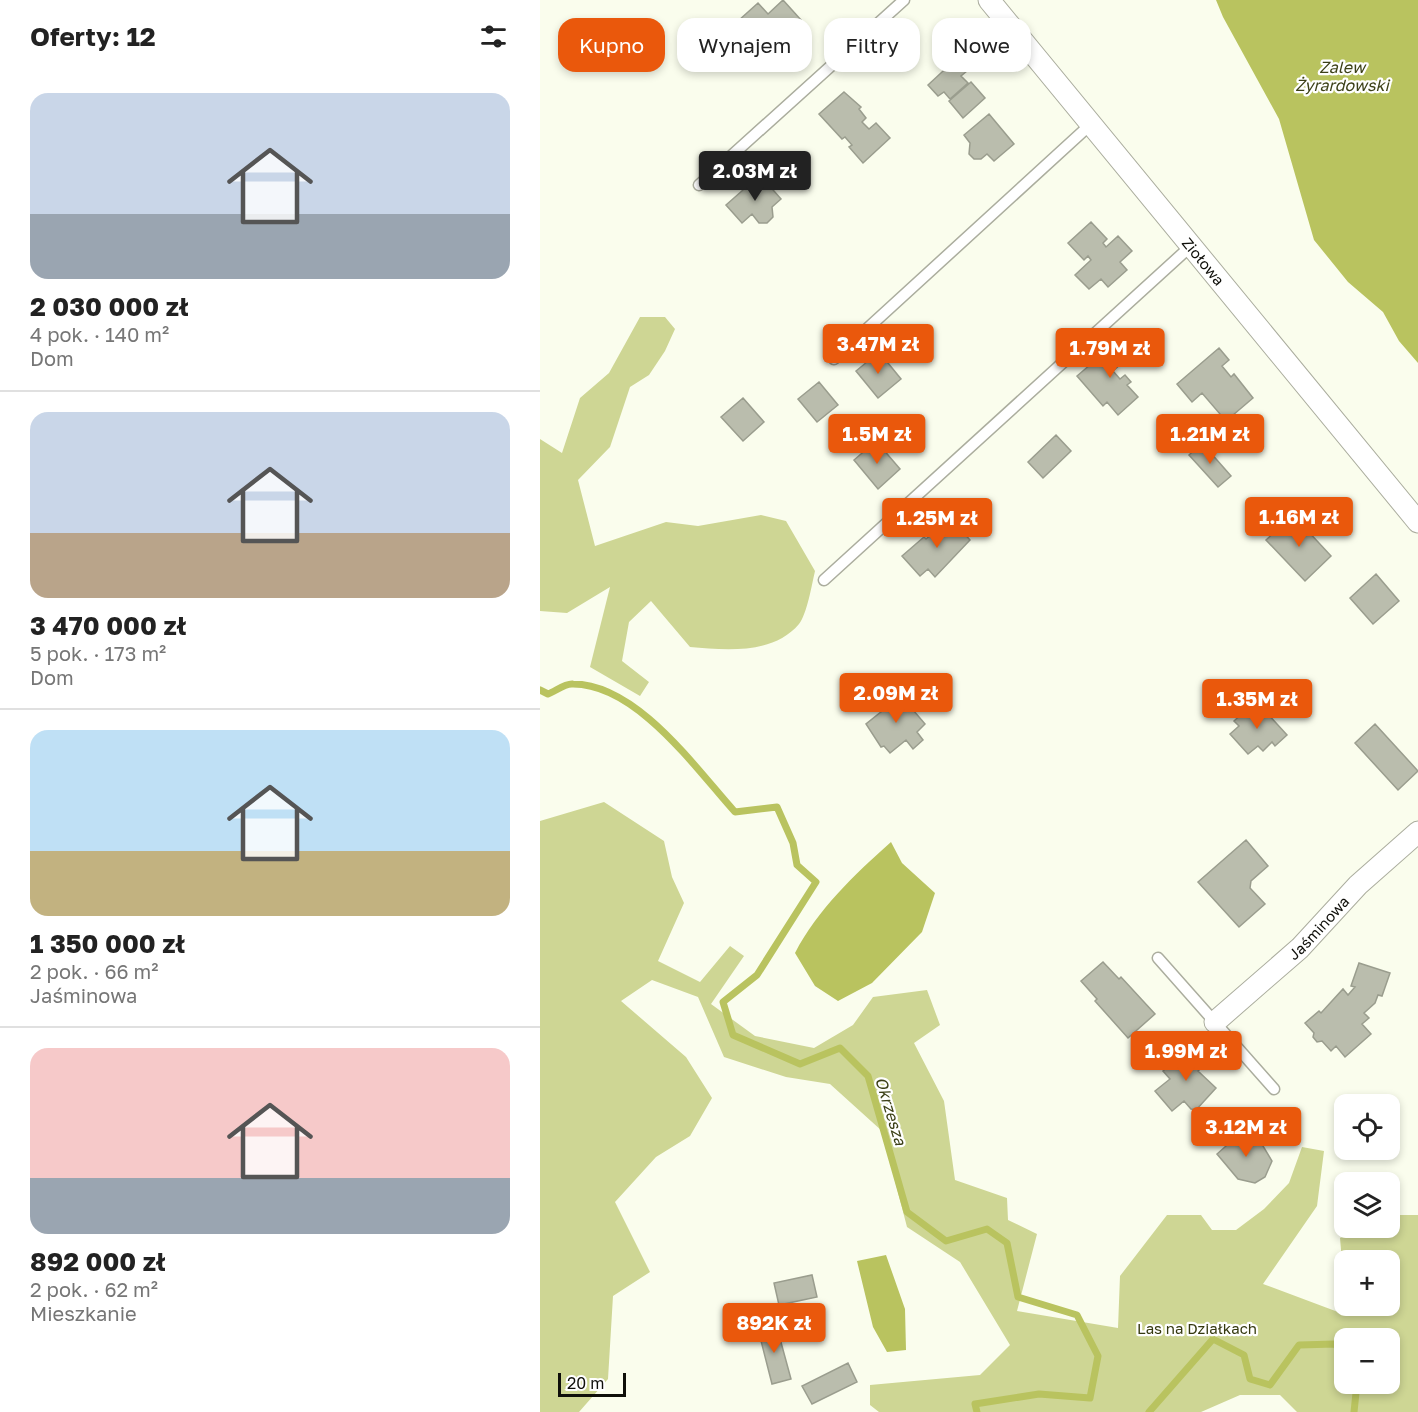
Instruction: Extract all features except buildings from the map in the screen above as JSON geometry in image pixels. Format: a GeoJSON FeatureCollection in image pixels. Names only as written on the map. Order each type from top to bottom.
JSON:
{"type":"FeatureCollection","features":[{"type":"Feature","properties":{"kind":"street","name":"Ziołowa"},"geometry":{"type":"LineString","coordinates":[[988,0],[1418,522]]}},
{"type":"Feature","properties":{"kind":"street","name":"Jaśminowa"},"geometry":{"type":"LineString","coordinates":[[1215,1022],[1300,948],[1358,885],[1418,832]]}},
{"type":"Feature","properties":{"kind":"lane"},"geometry":{"type":"LineString","coordinates":[[699,185],[904,0]]}},
{"type":"Feature","properties":{"kind":"lane"},"geometry":{"type":"LineString","coordinates":[[834,359],[1091,124]]}},
{"type":"Feature","properties":{"kind":"lane"},"geometry":{"type":"LineString","coordinates":[[824,580],[1192,245]]}},
{"type":"Feature","properties":{"kind":"lane"},"geometry":{"type":"LineString","coordinates":[[1158,958],[1275,1089]]}},
{"type":"Feature","properties":{"kind":"green space"},"geometry":{"type":"Polygon","coordinates":[[[640,317],[665,317],[675,329],[665,351],[649,375],[630,387],[610,447],[578,480],[595,546],[666,522],[698,526],[761,515],[786,521],[815,571],[807,606],[799,624],[788,634],[762,646],[733,649],[690,647],[651,601],[629,622],[622,661],[649,682],[640,696],[590,667],[610,587],[567,613],[540,611],[540,439],[562,453],[580,398],[609,373],[640,317]]]}},
{"type":"Feature","properties":{"kind":"green space","name":"Las na Działkach"},"geometry":{"type":"Polygon","coordinates":[[[604,802],[664,841],[672,877],[684,903],[658,961],[700,982],[730,946],[744,956],[711,1004],[755,1036],[814,1048],[853,1025],[873,997],[927,990],[940,1025],[914,1043],[944,1101],[955,1180],[1007,1198],[1008,1220],[1037,1234],[1017,1311],[1118,1328],[1120,1276],[1167,1215],[1201,1215],[1212,1230],[1236,1230],[1264,1209],[1289,1183],[1302,1147],[1324,1151],[1317,1206],[1263,1284],[1334,1311],[1334,1316],[1400,1316],[1400,1250],[1341,1250],[1340,1238],[1400,1238],[1400,1215],[1418,1215],[1418,1412],[1297,1412],[1280,1395],[1240,1395],[1201,1412],[879,1412],[870,1405],[870,1385],[980,1375],[1010,1345],[960,1262],[907,1227],[882,1131],[830,1084],[786,1077],[724,1057],[698,997],[652,980],[621,1001],[686,1057],[712,1098],[690,1136],[656,1157],[615,1202],[650,1272],[613,1296],[608,1379],[579,1412],[540,1412],[540,821],[604,802]]]}},
{"type":"Feature","properties":{"kind":"water","name":"Zalew Żyrardowski"},"geometry":{"type":"Polygon","coordinates":[[[1216,0],[1418,0],[1418,363],[1399,341],[1383,312],[1348,282],[1314,240],[1279,119],[1216,0]]]}},
{"type":"Feature","properties":{"kind":"water"},"geometry":{"type":"Polygon","coordinates":[[[891,842],[902,863],[935,893],[922,932],[872,983],[838,1001],[815,986],[795,953],[826,907],[850,880],[891,842]]]}},
{"type":"Feature","properties":{"kind":"water"},"geometry":{"type":"Polygon","coordinates":[[[886,1255],[905,1309],[906,1350],[887,1352],[873,1327],[857,1261],[886,1255]]]}},
{"type":"Feature","properties":{"kind":"waterway","name":"Okrzesza"},"geometry":{"type":"LineString","coordinates":[[540,690],[548,694],[573,684],[597,688],[620,698],[642,713],[663,732],[735,812],[777,807],[793,843],[797,865],[816,882],[757,975],[723,1002],[733,1035],[800,1064],[840,1048],[868,1076],[907,1212],[946,1241],[987,1229],[1007,1243],[1018,1297],[1077,1315],[1098,1356],[1090,1398],[1039,1394],[975,1404],[977,1412]]}},
{"type":"Feature","properties":{"kind":"waterway","name":"Okrzesza"},"geometry":{"type":"LineString","coordinates":[[1149,1412],[1213,1339],[1244,1355],[1250,1379],[1270,1385],[1299,1345],[1334,1344]]}},
{"type":"Feature","properties":{"kind":"waterway","name":"Okrzesza"},"geometry":{"type":"LineString","coordinates":[[1354,1412],[1356,1394]]}}]}
